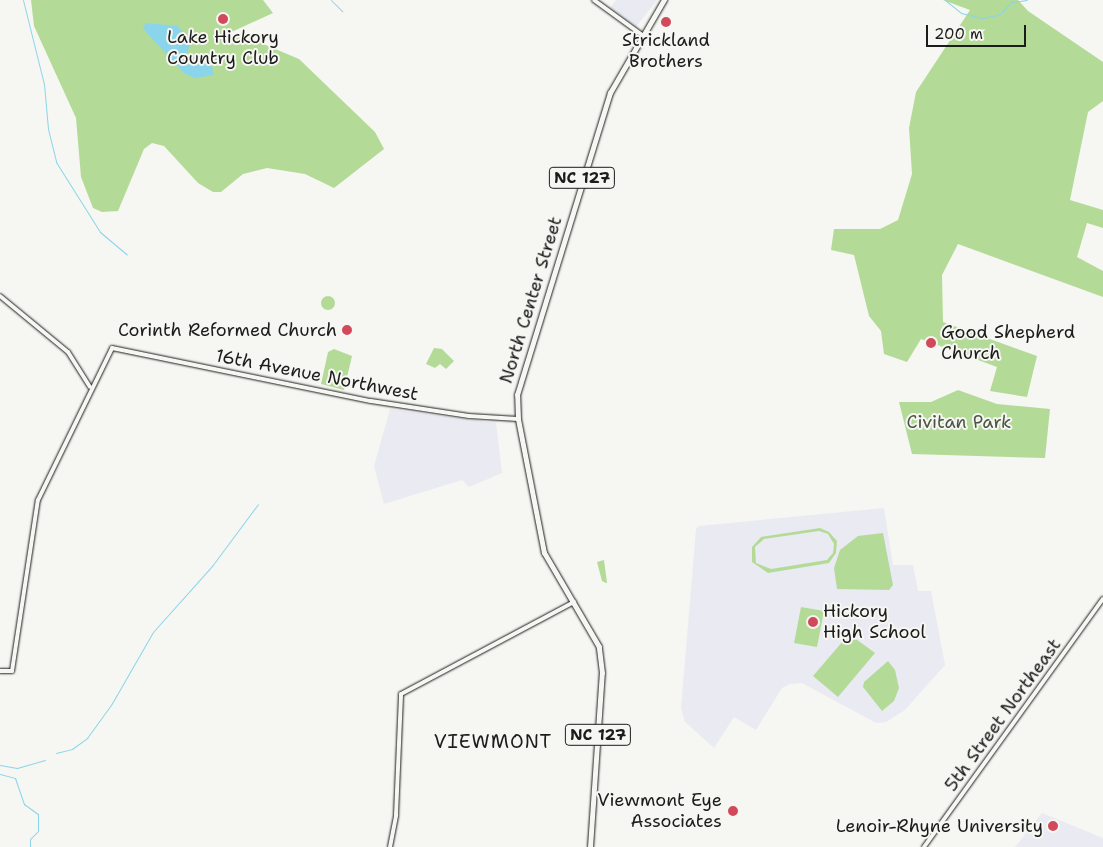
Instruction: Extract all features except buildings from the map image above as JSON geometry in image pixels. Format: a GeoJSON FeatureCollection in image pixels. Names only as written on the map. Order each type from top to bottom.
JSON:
{"type":"FeatureCollection","features":[{"type":"Feature","properties":{"kind":"main road"},"geometry":{"type":"LineString","coordinates":[[594,0],[642,35]]}},
{"type":"Feature","properties":{"kind":"main road","name":"North Center Street"},"geometry":{"type":"LineString","coordinates":[[518,419],[517,395],[522,374],[610,93],[664,0]]}},
{"type":"Feature","properties":{"kind":"main road"},"geometry":{"type":"LineString","coordinates":[[0,296],[68,352],[90,387],[38,500],[12,671],[0,671]]}},
{"type":"Feature","properties":{"kind":"main road","name":"16th Avenue Northwest"},"geometry":{"type":"LineString","coordinates":[[90,387],[113,347],[371,401],[468,416],[518,419]]}},
{"type":"Feature","properties":{"kind":"main road","name":"NC 127"},"geometry":{"type":"LineString","coordinates":[[518,419],[542,548],[551,569],[574,602],[599,647],[602,673],[590,847]]}},
{"type":"Feature","properties":{"kind":"main road","name":"5th Street Northeast"},"geometry":{"type":"LineString","coordinates":[[924,847],[1103,600]]}},
{"type":"Feature","properties":{"kind":"main road"},"geometry":{"type":"LineString","coordinates":[[390,847],[396,815],[401,694],[574,602]]}},
{"type":"Feature","properties":{"kind":"shaded area"},"geometry":{"type":"Polygon","coordinates":[[[616,0],[657,0],[636,27],[610,8],[616,0]]]}},
{"type":"Feature","properties":{"kind":"shaded area"},"geometry":{"type":"Polygon","coordinates":[[[390,409],[496,423],[502,473],[469,487],[462,480],[384,504],[374,466],[390,409]]]}},
{"type":"Feature","properties":{"kind":"shaded area","name":"Hickory High School"},"geometry":{"type":"Polygon","coordinates":[[[884,508],[893,565],[913,565],[918,591],[931,591],[945,665],[905,710],[886,722],[876,723],[802,683],[790,684],[782,688],[756,730],[734,717],[714,748],[685,722],[681,708],[696,529],[699,526],[884,508]]]}},
{"type":"Feature","properties":{"kind":"shaded area","name":"Lenoir-Rhyne University"},"geometry":{"type":"Polygon","coordinates":[[[1042,813],[1103,838],[1103,847],[1015,847],[1042,813]]]}},
{"type":"Feature","properties":{"kind":"green space","name":"Lake Hickory Country Club"},"geometry":{"type":"Polygon","coordinates":[[[31,0],[263,0],[273,13],[225,35],[254,40],[299,59],[375,132],[384,149],[334,188],[305,174],[267,168],[243,174],[221,192],[213,192],[198,183],[164,146],[152,143],[144,149],[118,211],[102,212],[93,208],[81,177],[76,118],[34,26],[31,0]]]}},
{"type":"Feature","properties":{"kind":"green space"},"geometry":{"type":"Polygon","coordinates":[[[943,0],[1018,0],[1028,11],[1103,62],[1103,101],[1088,112],[1070,200],[1103,210],[1103,228],[1087,223],[1077,257],[1103,271],[1103,297],[958,244],[942,275],[943,322],[1037,356],[1027,397],[990,391],[997,367],[921,339],[907,362],[884,354],[881,331],[869,316],[854,255],[831,250],[834,229],[880,229],[898,220],[912,174],[909,128],[916,92],[970,10],[943,0]]]}},
{"type":"Feature","properties":{"kind":"green space"},"geometry":{"type":"Polygon","coordinates":[[[328,296],[333,298],[335,303],[333,308],[328,310],[323,308],[321,303],[323,298],[328,296]]]}},
{"type":"Feature","properties":{"kind":"green space"},"geometry":{"type":"Polygon","coordinates":[[[434,348],[442,349],[454,361],[446,369],[440,364],[435,368],[426,364],[434,348]]]}},
{"type":"Feature","properties":{"kind":"green space"},"geometry":{"type":"Polygon","coordinates":[[[334,349],[352,356],[344,390],[321,384],[328,352],[334,349]]]}},
{"type":"Feature","properties":{"kind":"green space","name":"Civitan Park"},"geometry":{"type":"Polygon","coordinates":[[[958,390],[997,404],[1050,409],[1045,458],[912,454],[899,402],[931,402],[958,390]]]}},
{"type":"Feature","properties":{"kind":"green space"},"geometry":{"type":"Polygon","coordinates":[[[820,528],[829,532],[837,541],[836,553],[829,563],[768,573],[752,562],[752,547],[761,537],[820,528]],[[819,531],[764,539],[755,547],[756,563],[771,569],[827,560],[833,553],[834,544],[828,534],[819,531]]]}},
{"type":"Feature","properties":{"kind":"green space"},"geometry":{"type":"Polygon","coordinates":[[[883,533],[893,585],[889,590],[837,589],[834,568],[840,550],[858,536],[883,533]]]}},
{"type":"Feature","properties":{"kind":"green space"},"geometry":{"type":"Polygon","coordinates":[[[604,560],[607,583],[602,581],[597,562],[604,560]]]}},
{"type":"Feature","properties":{"kind":"green space"},"geometry":{"type":"Polygon","coordinates":[[[801,607],[824,611],[817,647],[794,643],[801,607]]]}},
{"type":"Feature","properties":{"kind":"green space"},"geometry":{"type":"Polygon","coordinates":[[[849,634],[875,653],[838,697],[813,676],[849,634]]]}},
{"type":"Feature","properties":{"kind":"green space"},"geometry":{"type":"Polygon","coordinates":[[[888,661],[895,670],[899,688],[894,701],[882,711],[863,687],[864,682],[888,661]]]}},
{"type":"Feature","properties":{"kind":"water"},"geometry":{"type":"Polygon","coordinates":[[[147,23],[178,26],[191,43],[186,55],[212,65],[213,75],[195,78],[185,74],[145,31],[143,26],[147,23]]]}},
{"type":"Feature","properties":{"kind":"waterway"},"geometry":{"type":"LineString","coordinates":[[23,0],[44,84],[48,129],[56,162],[100,232],[127,255]]}},
{"type":"Feature","properties":{"kind":"waterway"},"geometry":{"type":"LineString","coordinates":[[331,0],[342,11]]}},
{"type":"Feature","properties":{"kind":"waterway"},"geometry":{"type":"LineString","coordinates":[[945,0],[961,13],[983,18],[1000,14],[1011,2],[1027,0]]}},
{"type":"Feature","properties":{"kind":"waterway"},"geometry":{"type":"LineString","coordinates":[[56,753],[72,749],[87,738],[111,705],[153,632],[212,566],[258,504]]}},
{"type":"Feature","properties":{"kind":"waterway"},"geometry":{"type":"LineString","coordinates":[[0,765],[17,768],[45,760]]}},
{"type":"Feature","properties":{"kind":"waterway"},"geometry":{"type":"LineString","coordinates":[[0,774],[15,778],[24,804],[38,814],[38,831],[30,839],[30,847]]}},
{"type":"Feature","properties":{"kind":"place","name":"Lake Hickory Country Club"},"geometry":{"type":"Point","coordinates":[223,19]}},
{"type":"Feature","properties":{"kind":"place","name":"Strickland Brothers"},"geometry":{"type":"Point","coordinates":[666,22]}},
{"type":"Feature","properties":{"kind":"place","name":"Corinth Reformed Church"},"geometry":{"type":"Point","coordinates":[347,330]}},
{"type":"Feature","properties":{"kind":"place","name":"Good Shepherd Church"},"geometry":{"type":"Point","coordinates":[931,343]}},
{"type":"Feature","properties":{"kind":"place","name":"Hickory High School"},"geometry":{"type":"Point","coordinates":[813,622]}},
{"type":"Feature","properties":{"kind":"place","name":"Viewmont Eye Associates"},"geometry":{"type":"Point","coordinates":[733,811]}},
{"type":"Feature","properties":{"kind":"place","name":"Lenoir-Rhyne University"},"geometry":{"type":"Point","coordinates":[1053,826]}},
{"type":"Feature","properties":{"kind":"district","name":"VIEWMONT"},"geometry":{"type":"Point","coordinates":[493,742]}}]}
